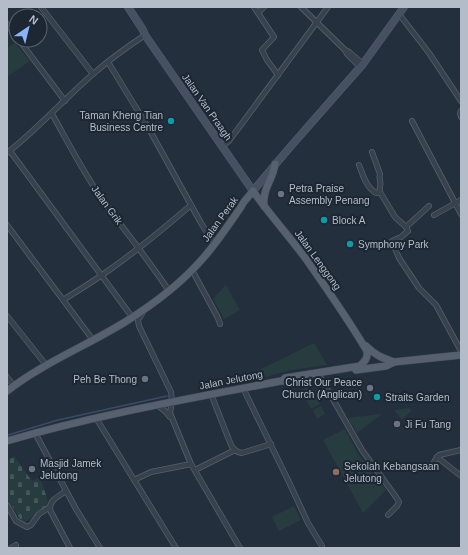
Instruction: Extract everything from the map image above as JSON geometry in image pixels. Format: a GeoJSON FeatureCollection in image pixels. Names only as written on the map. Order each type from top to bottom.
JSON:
{"type":"FeatureCollection","features":[{"type":"Feature","properties":{"kind":"main road","name":"Jalan Van Praagh"},"geometry":{"type":"LineString","coordinates":[[123,7],[140,32],[144,34]]}},
{"type":"Feature","properties":{"kind":"main road","name":"Jalan Van Praagh"},"geometry":{"type":"LineString","coordinates":[[128,7],[144,34],[254,193]]}},
{"type":"Feature","properties":{"kind":"main road","name":"Jalan Perak"},"geometry":{"type":"LineString","coordinates":[[7,391],[46,365],[93,340],[145,309],[169,291],[192,270],[205,256],[243,203],[254,193],[275,164],[362,65],[404,7]]}},
{"type":"Feature","properties":{"kind":"main road"},"geometry":{"type":"LineString","coordinates":[[264,206],[264,192],[274,171],[275,164]]}},
{"type":"Feature","properties":{"kind":"main road","name":"Jalan Lenggong"},"geometry":{"type":"LineString","coordinates":[[254,193],[306,260],[367,351],[366,361],[360,366],[285,378],[283,381]]}},
{"type":"Feature","properties":{"kind":"main road","name":"Jalan Lenggong"},"geometry":{"type":"LineString","coordinates":[[363,344],[373,353],[394,362]]}},
{"type":"Feature","properties":{"kind":"main road","name":"Jalan Jelutong"},"geometry":{"type":"LineString","coordinates":[[7,441],[99,417],[243,388],[319,375],[386,366],[394,362],[461,355]]}},
{"type":"Feature","properties":{"kind":"street"},"geometry":{"type":"LineString","coordinates":[[42,7],[93,74]]}},
{"type":"Feature","properties":{"kind":"street"},"geometry":{"type":"LineString","coordinates":[[254,7],[274,37],[262,50],[278,75]]}},
{"type":"Feature","properties":{"kind":"street"},"geometry":{"type":"LineString","coordinates":[[301,7],[345,50],[347,54],[362,65]]}},
{"type":"Feature","properties":{"kind":"street"},"geometry":{"type":"LineString","coordinates":[[222,146],[229,141],[328,7]]}},
{"type":"Feature","properties":{"kind":"street"},"geometry":{"type":"LineString","coordinates":[[399,14],[439,66],[461,101]]}},
{"type":"Feature","properties":{"kind":"street"},"geometry":{"type":"LineString","coordinates":[[132,317],[9,152],[52,114],[93,74],[144,34]]}},
{"type":"Feature","properties":{"kind":"street"},"geometry":{"type":"LineString","coordinates":[[25,48],[65,101]]}},
{"type":"Feature","properties":{"kind":"street"},"geometry":{"type":"LineString","coordinates":[[108,62],[149,129],[209,236],[215,243]]}},
{"type":"Feature","properties":{"kind":"street"},"geometry":{"type":"LineString","coordinates":[[461,111],[461,117]]}},
{"type":"Feature","properties":{"kind":"street","name":"Jalan Grik"},"geometry":{"type":"LineString","coordinates":[[52,114],[89,180],[153,266],[169,291]]}},
{"type":"Feature","properties":{"kind":"street"},"geometry":{"type":"LineString","coordinates":[[412,121],[461,214]]}},
{"type":"Feature","properties":{"kind":"street"},"geometry":{"type":"LineString","coordinates":[[372,152],[380,174],[378,177],[381,186],[379,189],[380,192],[395,217],[406,227],[408,231],[401,237],[392,241],[399,258],[419,288],[436,305],[461,351]]}},
{"type":"Feature","properties":{"kind":"street"},"geometry":{"type":"LineString","coordinates":[[359,165],[365,181],[371,190],[376,193],[380,192]]}},
{"type":"Feature","properties":{"kind":"street"},"geometry":{"type":"LineString","coordinates":[[434,215],[461,200]]}},
{"type":"Feature","properties":{"kind":"street"},"geometry":{"type":"LineString","coordinates":[[63,300],[102,275],[139,248],[191,205]]}},
{"type":"Feature","properties":{"kind":"street"},"geometry":{"type":"LineString","coordinates":[[406,227],[429,206]]}},
{"type":"Feature","properties":{"kind":"street"},"geometry":{"type":"LineString","coordinates":[[7,225],[93,340]]}},
{"type":"Feature","properties":{"kind":"street"},"geometry":{"type":"LineString","coordinates":[[192,270],[220,324]]}},
{"type":"Feature","properties":{"kind":"street"},"geometry":{"type":"LineString","coordinates":[[145,309],[138,320],[139,326],[152,355],[172,392],[170,413],[195,470],[240,548]]}},
{"type":"Feature","properties":{"kind":"street"},"geometry":{"type":"LineString","coordinates":[[7,316],[46,365]]}},
{"type":"Feature","properties":{"kind":"street"},"geometry":{"type":"LineString","coordinates":[[319,375],[362,450],[399,502],[388,515]]}},
{"type":"Feature","properties":{"kind":"street"},"geometry":{"type":"LineString","coordinates":[[7,377],[14,386]]}},
{"type":"Feature","properties":{"kind":"street"},"geometry":{"type":"LineString","coordinates":[[243,388],[308,523],[322,546]]}},
{"type":"Feature","properties":{"kind":"street"},"geometry":{"type":"LineString","coordinates":[[212,394],[231,444],[235,450],[242,453],[270,444]]}},
{"type":"Feature","properties":{"kind":"street"},"geometry":{"type":"LineString","coordinates":[[157,405],[173,420]]}},
{"type":"Feature","properties":{"kind":"street"},"geometry":{"type":"LineString","coordinates":[[99,417],[102,429],[176,548]]}},
{"type":"Feature","properties":{"kind":"street"},"geometry":{"type":"LineString","coordinates":[[35,433],[76,509],[100,548]]}},
{"type":"Feature","properties":{"kind":"street"},"geometry":{"type":"LineString","coordinates":[[195,470],[235,450]]}},
{"type":"Feature","properties":{"kind":"street"},"geometry":{"type":"LineString","coordinates":[[433,464],[439,455],[461,450]]}},
{"type":"Feature","properties":{"kind":"street"},"geometry":{"type":"LineString","coordinates":[[438,457],[461,476]]}},
{"type":"Feature","properties":{"kind":"street"},"geometry":{"type":"LineString","coordinates":[[134,480],[151,472],[192,464]]}},
{"type":"Feature","properties":{"kind":"street"},"geometry":{"type":"LineString","coordinates":[[66,491],[50,503],[50,510],[70,548]]}},
{"type":"Feature","properties":{"kind":"street"},"geometry":{"type":"LineString","coordinates":[[7,505],[16,521],[27,527],[31,525],[39,514],[50,507]]}},
{"type":"Feature","properties":{"kind":"street"},"geometry":{"type":"LineString","coordinates":[[11,548],[16,545]]}},
{"type":"Feature","properties":{"kind":"green space"},"geometry":{"type":"Polygon","coordinates":[[[7,48],[19,48],[30,61],[7,77],[7,48]]]}},
{"type":"Feature","properties":{"kind":"green space"},"geometry":{"type":"Polygon","coordinates":[[[226,285],[240,310],[224,319],[213,299],[226,285]]]}},
{"type":"Feature","properties":{"kind":"green space"},"geometry":{"type":"Polygon","coordinates":[[[314,343],[327,365],[291,370],[262,378],[257,371],[314,343]]]}},
{"type":"Feature","properties":{"kind":"green space"},"geometry":{"type":"Polygon","coordinates":[[[311,386],[320,404],[311,409],[301,390],[311,386]]]}},
{"type":"Feature","properties":{"kind":"green space"},"geometry":{"type":"Polygon","coordinates":[[[321,406],[325,414],[317,419],[313,410],[321,406]]]}},
{"type":"Feature","properties":{"kind":"green space"},"geometry":{"type":"Polygon","coordinates":[[[410,408],[411,411],[402,420],[394,410],[410,408]]]}},
{"type":"Feature","properties":{"kind":"green space"},"geometry":{"type":"Polygon","coordinates":[[[382,414],[357,433],[348,418],[382,414]]]}},
{"type":"Feature","properties":{"kind":"green space"},"geometry":{"type":"Polygon","coordinates":[[[345,429],[358,454],[386,490],[363,513],[323,440],[345,429]]]}},
{"type":"Feature","properties":{"kind":"green space"},"geometry":{"type":"Polygon","coordinates":[[[14,456],[32,481],[40,477],[47,498],[48,506],[23,524],[7,498],[7,461],[14,456]]]}},
{"type":"Feature","properties":{"kind":"green space"},"geometry":{"type":"Polygon","coordinates":[[[294,506],[301,520],[279,531],[272,517],[294,506]]]}},
{"type":"Feature","properties":{"kind":"waterway"},"geometry":{"type":"LineString","coordinates":[[8,435],[58,420],[167,396]]}},
{"type":"Feature","properties":{"kind":"place","name":"Taman Kheng Tian Business Centre"},"geometry":{"type":"Point","coordinates":[171,121]}},
{"type":"Feature","properties":{"kind":"place","name":"Petra Praise Assembly Penang"},"geometry":{"type":"Point","coordinates":[281,194]}},
{"type":"Feature","properties":{"kind":"place","name":"Block A"},"geometry":{"type":"Point","coordinates":[324,220]}},
{"type":"Feature","properties":{"kind":"place","name":"Symphony Park"},"geometry":{"type":"Point","coordinates":[350,244]}},
{"type":"Feature","properties":{"kind":"place","name":"Peh Be Thong"},"geometry":{"type":"Point","coordinates":[145,379]}},
{"type":"Feature","properties":{"kind":"place","name":"Christ Our Peace Church (Anglican)"},"geometry":{"type":"Point","coordinates":[370,388]}},
{"type":"Feature","properties":{"kind":"place","name":"Straits Garden"},"geometry":{"type":"Point","coordinates":[377,397]}},
{"type":"Feature","properties":{"kind":"place","name":"Ji Fu Tang"},"geometry":{"type":"Point","coordinates":[397,424]}},
{"type":"Feature","properties":{"kind":"place","name":"Masjid Jamek Jelutong"},"geometry":{"type":"Point","coordinates":[32,469]}},
{"type":"Feature","properties":{"kind":"place","name":"Sekolah Kebangsaan Jelutong"},"geometry":{"type":"Point","coordinates":[336,472]}}]}
